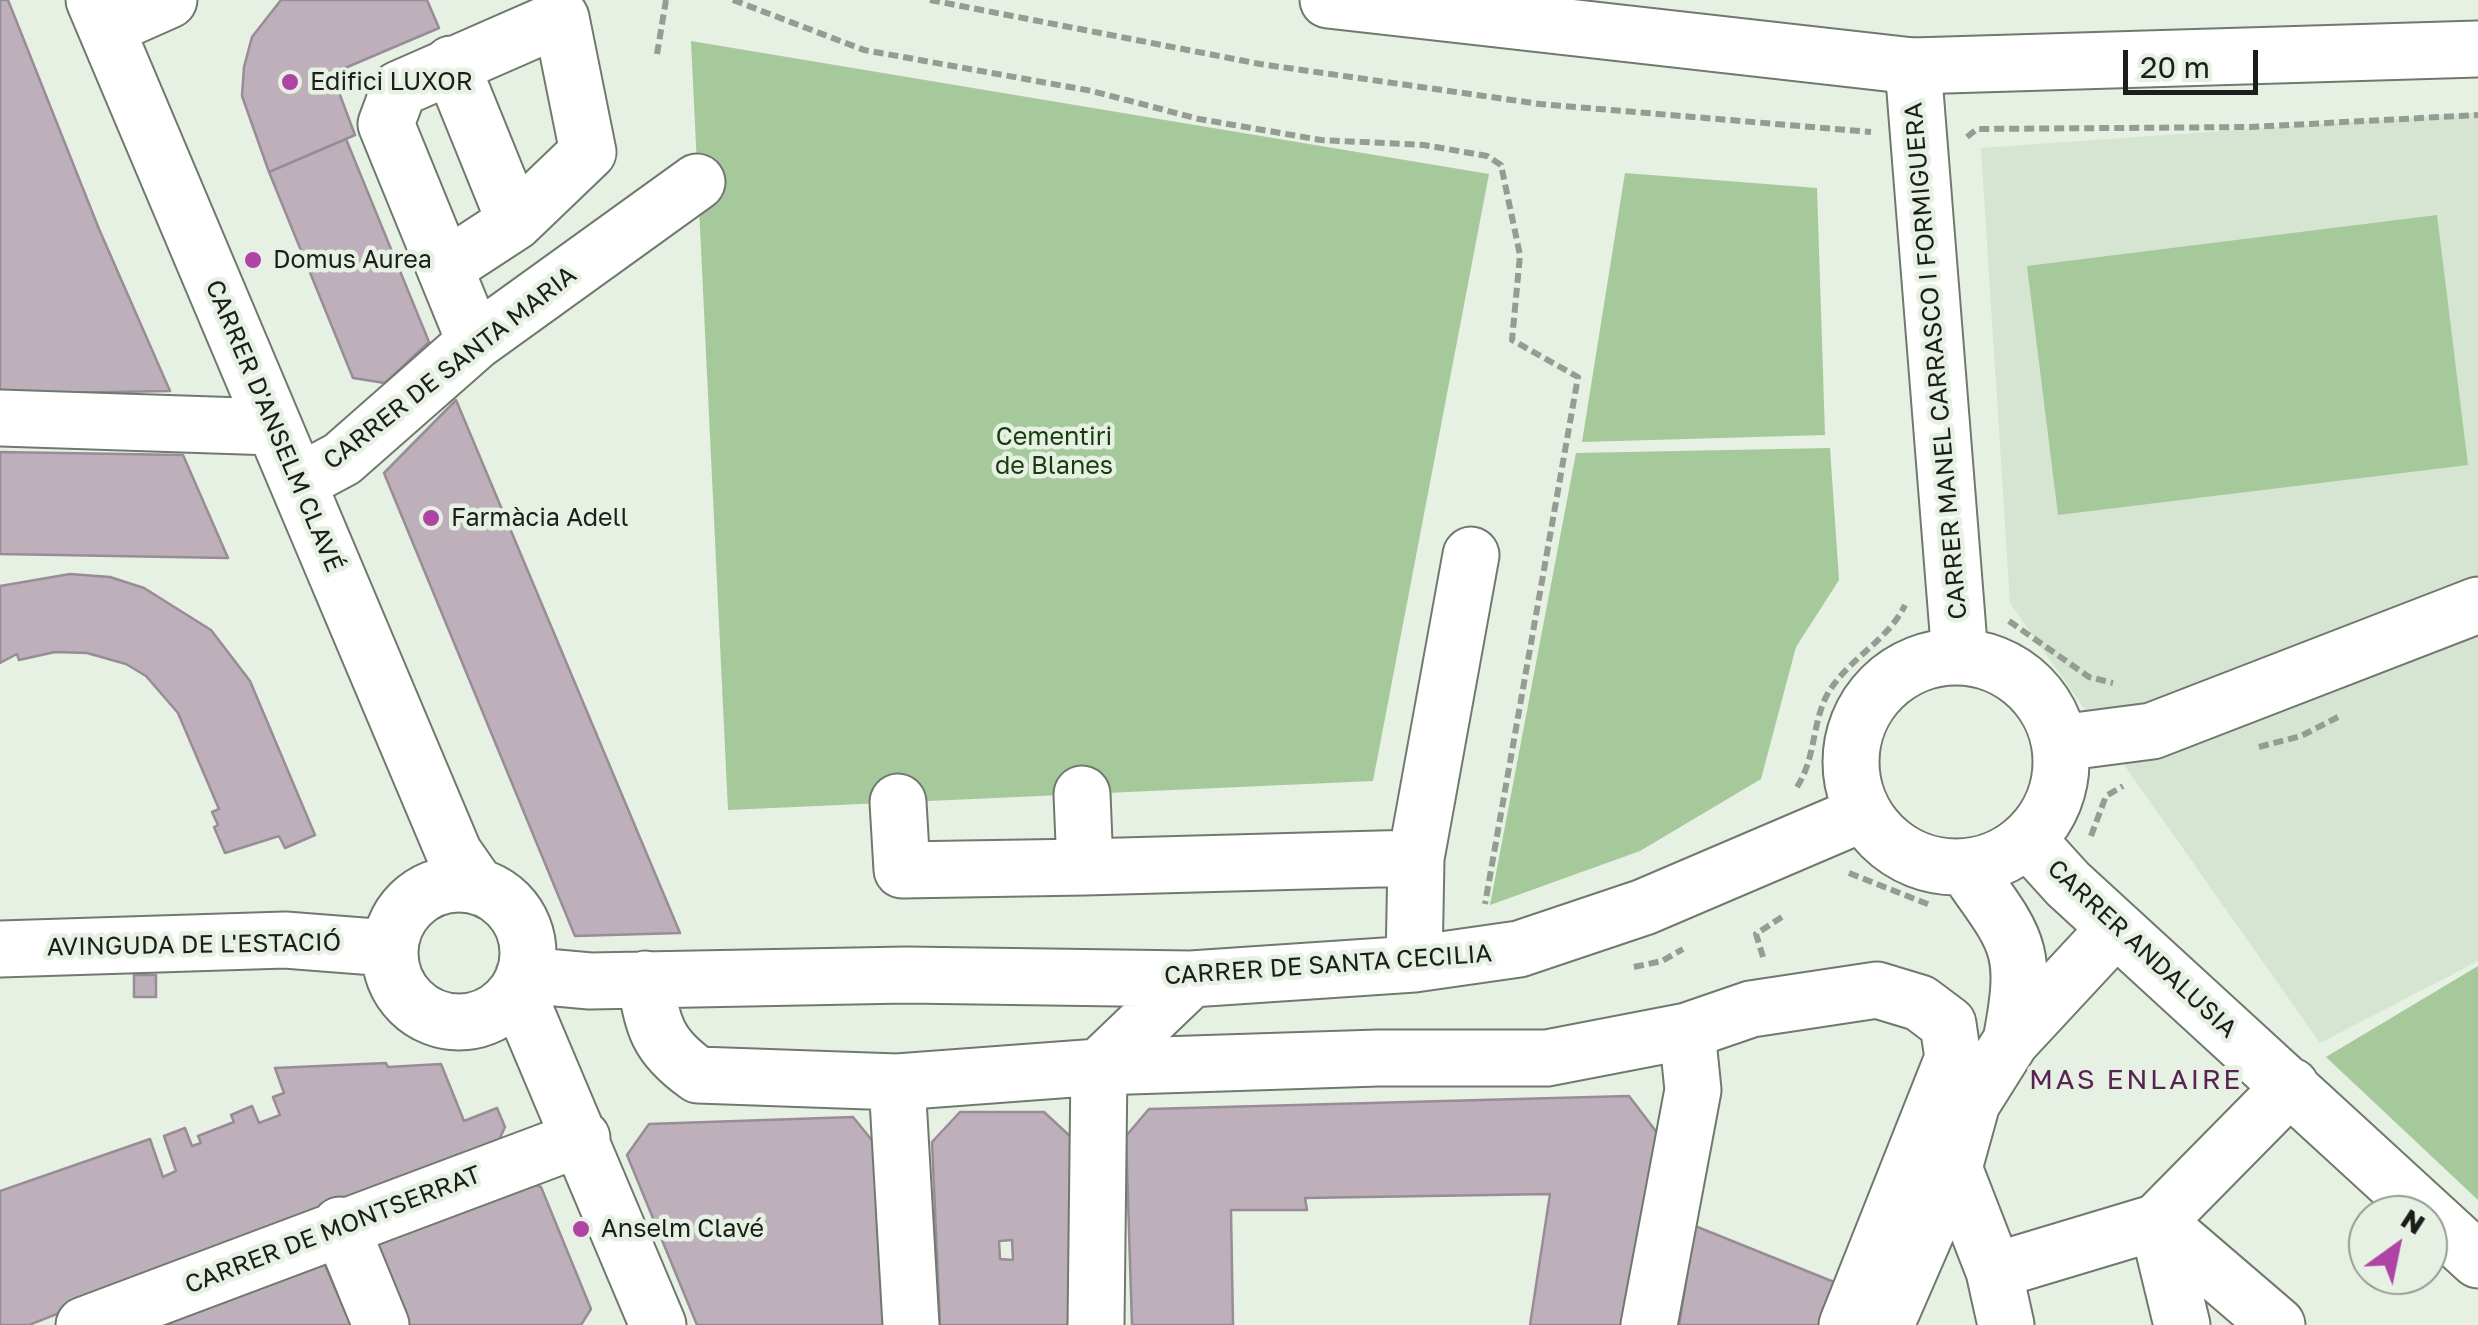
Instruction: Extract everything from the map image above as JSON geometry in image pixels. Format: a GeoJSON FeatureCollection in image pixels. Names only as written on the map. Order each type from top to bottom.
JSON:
{"type":"FeatureCollection","features":[{"type":"Feature","properties":{"kind":"street"},"geometry":{"type":"LineString","coordinates":[[100,14],[170,0]]}},
{"type":"Feature","properties":{"kind":"street"},"geometry":{"type":"LineString","coordinates":[[1328,0],[1913,66],[2468,40]]}},
{"type":"Feature","properties":{"kind":"street"},"geometry":{"type":"LineString","coordinates":[[446,267],[515,222],[588,152],[561,9],[498,20],[451,64],[399,89],[386,124],[476,342]]}},
{"type":"Feature","properties":{"kind":"street","name":"CARRER D'ANSELM CLAVÉ"},"geometry":{"type":"LineString","coordinates":[[100,14],[299,482],[455,876],[497,895],[524,929],[528,950],[521,983],[658,1325]]}},
{"type":"Feature","properties":{"kind":"street"},"geometry":{"type":"LineString","coordinates":[[451,64],[515,222]]}},
{"type":"Feature","properties":{"kind":"street","name":"CARRER MANEL CARRASCO I FORMIGUERA"},"geometry":{"type":"LineString","coordinates":[[1913,66],[1960,657]]}},
{"type":"Feature","properties":{"kind":"street","name":"CARRER DE SANTA MARIA"},"geometry":{"type":"LineString","coordinates":[[299,482],[342,459],[476,342],[698,182]]}},
{"type":"Feature","properties":{"kind":"street"},"geometry":{"type":"LineString","coordinates":[[0,418],[274,427]]}},
{"type":"Feature","properties":{"kind":"street"},"geometry":{"type":"LineString","coordinates":[[1414,964],[1416,858],[1471,555]]}},
{"type":"Feature","properties":{"kind":"street"},"geometry":{"type":"LineString","coordinates":[[2060,743],[2152,731],[2478,605]]}},
{"type":"Feature","properties":{"kind":"street"},"geometry":{"type":"LineString","coordinates":[[1960,657],[1995,664],[2029,686],[2051,715],[2060,743],[2062,771],[2056,797],[2028,840],[2004,856],[1965,867],[1912,858],[1889,843],[1864,813],[1856,792],[1851,760],[1856,728],[1866,708],[1904,671],[1929,660],[1960,657]]}},
{"type":"Feature","properties":{"kind":"street"},"geometry":{"type":"LineString","coordinates":[[1082,794],[1085,867]]}},
{"type":"Feature","properties":{"kind":"street"},"geometry":{"type":"LineString","coordinates":[[898,802],[902,870],[1416,858]]}},
{"type":"Feature","properties":{"kind":"street","name":"CARRER DE SANTA CECILIA"},"geometry":{"type":"LineString","coordinates":[[521,983],[906,976],[1192,979],[1414,964],[1519,949],[1644,907],[1864,813]]}},
{"type":"Feature","properties":{"kind":"street","name":"CARRER ANDALUSIA"},"geometry":{"type":"LineString","coordinates":[[2028,840],[2068,884],[2478,1260]]}},
{"type":"Feature","properties":{"kind":"street"},"geometry":{"type":"LineString","coordinates":[[1965,867],[2016,940],[2022,986],[2011,1041]]}},
{"type":"Feature","properties":{"kind":"street"},"geometry":{"type":"LineString","coordinates":[[455,876],[413,900],[398,919],[388,948],[394,977],[404,996],[430,1016],[462,1022],[493,1013],[521,983]]}},
{"type":"Feature","properties":{"kind":"street"},"geometry":{"type":"LineString","coordinates":[[1886,1325],[1954,1168],[1972,1103],[2011,1041],[2116,928]]}},
{"type":"Feature","properties":{"kind":"street","name":"AVINGUDA DE L'ESTACIÓ"},"geometry":{"type":"LineString","coordinates":[[0,949],[285,940],[388,948]]}},
{"type":"Feature","properties":{"kind":"street"},"geometry":{"type":"LineString","coordinates":[[645,979],[652,1026],[672,1056],[698,1075],[897,1082],[1099,1067],[1378,1058],[1547,1058],[1687,1031],[1751,1009],[1877,990],[1920,1003],[1948,1024],[1953,1058],[1848,1325]]}},
{"type":"Feature","properties":{"kind":"street"},"geometry":{"type":"LineString","coordinates":[[1096,1325],[1099,1067],[1192,979]]}},
{"type":"Feature","properties":{"kind":"street"},"geometry":{"type":"LineString","coordinates":[[1650,1325],[1693,1090],[1687,1031]]}},
{"type":"Feature","properties":{"kind":"street"},"geometry":{"type":"LineString","coordinates":[[897,1082],[911,1325]]}},
{"type":"Feature","properties":{"kind":"street"},"geometry":{"type":"LineString","coordinates":[[1994,1271],[2158,1222],[2291,1086]]}},
{"type":"Feature","properties":{"kind":"street","name":"CARRER DE MONTSERRAT"},"geometry":{"type":"LineString","coordinates":[[84,1325],[340,1225],[582,1138]]}},
{"type":"Feature","properties":{"kind":"street"},"geometry":{"type":"LineString","coordinates":[[1954,1168],[1994,1271],[2006,1325]]}},
{"type":"Feature","properties":{"kind":"street"},"geometry":{"type":"LineString","coordinates":[[2158,1222],[2182,1325]]}},
{"type":"Feature","properties":{"kind":"street"},"geometry":{"type":"LineString","coordinates":[[2158,1222],[2278,1325]]}},
{"type":"Feature","properties":{"kind":"street"},"geometry":{"type":"LineString","coordinates":[[340,1225],[381,1325]]}},
{"type":"Feature","properties":{"kind":"path"},"geometry":{"type":"LineString","coordinates":[[657,54],[666,0]]}},
{"type":"Feature","properties":{"kind":"path"},"geometry":{"type":"LineString","coordinates":[[733,0],[864,50],[1092,90],[1199,119],[1321,140],[1424,145],[1487,156],[1501,165],[1520,255],[1512,340],[1578,376],[1482,923]]}},
{"type":"Feature","properties":{"kind":"path"},"geometry":{"type":"LineString","coordinates":[[930,0],[1279,67],[1540,104],[1865,128],[1882,139]]}},
{"type":"Feature","properties":{"kind":"path"},"geometry":{"type":"LineString","coordinates":[[1958,145],[1976,130],[2251,127],[2478,115]]}},
{"type":"Feature","properties":{"kind":"path"},"geometry":{"type":"LineString","coordinates":[[2002,617],[2089,677]]}},
{"type":"Feature","properties":{"kind":"shaded area"},"geometry":{"type":"Polygon","coordinates":[[[2478,113],[2478,961],[2320,1043],[2010,603],[1981,148],[2478,113]]]}},
{"type":"Feature","properties":{"kind":"green space","name":"Cementiri de Blanes"},"geometry":{"type":"Polygon","coordinates":[[[691,41],[1489,174],[1373,781],[728,810],[691,41]]]}},
{"type":"Feature","properties":{"kind":"green space"},"geometry":{"type":"Polygon","coordinates":[[[1625,173],[1817,188],[1825,435],[1582,442],[1625,173]]]}},
{"type":"Feature","properties":{"kind":"green space"},"geometry":{"type":"Polygon","coordinates":[[[2437,215],[2468,465],[2058,515],[2027,266],[2437,215]]]}},
{"type":"Feature","properties":{"kind":"green space"},"geometry":{"type":"Polygon","coordinates":[[[1830,448],[1839,580],[1796,647],[1761,779],[1640,851],[1490,905],[1576,453],[1830,448]]]}},
{"type":"Feature","properties":{"kind":"green space"},"geometry":{"type":"Polygon","coordinates":[[[2478,966],[2478,1200],[2326,1057],[2478,966]]]}},
{"type":"Feature","properties":{"kind":"building"},"geometry":{"type":"Polygon","coordinates":[[[0,0],[8,0],[99,229],[170,391],[0,394],[0,0]]]}},
{"type":"Feature","properties":{"kind":"building","name":"Edifici LUXOR"},"geometry":{"type":"Polygon","coordinates":[[[281,0],[427,0],[439,28],[345,68],[337,87],[355,135],[269,172],[242,96],[244,67],[252,37],[281,0]]]}},
{"type":"Feature","properties":{"kind":"building"},"geometry":{"type":"Polygon","coordinates":[[[346,139],[429,342],[385,383],[353,378],[269,172],[346,139]]]}},
{"type":"Feature","properties":{"kind":"building"},"geometry":{"type":"Polygon","coordinates":[[[456,400],[680,933],[575,936],[384,473],[456,400]]]}},
{"type":"Feature","properties":{"kind":"building"},"geometry":{"type":"Polygon","coordinates":[[[0,452],[183,455],[228,558],[0,554],[0,452]]]}},
{"type":"Feature","properties":{"kind":"building"},"geometry":{"type":"Polygon","coordinates":[[[70,574],[110,577],[144,588],[211,630],[250,681],[315,835],[285,848],[279,836],[225,853],[214,827],[218,825],[212,812],[219,809],[178,713],[146,676],[126,664],[87,653],[55,652],[19,660],[17,654],[0,663],[0,586],[70,574]]]}},
{"type":"Feature","properties":{"kind":"building"},"geometry":{"type":"Polygon","coordinates":[[[134,975],[156,975],[156,997],[134,997],[134,975]]]}},
{"type":"Feature","properties":{"kind":"building"},"geometry":{"type":"Polygon","coordinates":[[[386,1063],[388,1067],[441,1064],[464,1121],[497,1108],[505,1127],[499,1140],[29,1325],[0,1325],[0,1191],[150,1139],[163,1177],[176,1171],[164,1136],[185,1128],[192,1146],[201,1143],[198,1136],[234,1122],[231,1115],[252,1106],[259,1123],[280,1115],[273,1097],[284,1093],[275,1068],[386,1063]]]}},
{"type":"Feature","properties":{"kind":"building"},"geometry":{"type":"Polygon","coordinates":[[[1629,1096],[1658,1134],[1624,1325],[1530,1325],[1550,1194],[1305,1198],[1307,1210],[1231,1210],[1233,1325],[1132,1325],[1126,1136],[1149,1109],[1629,1096]]]}},
{"type":"Feature","properties":{"kind":"building"},"geometry":{"type":"Polygon","coordinates":[[[960,1112],[1044,1112],[1072,1138],[1079,1325],[940,1325],[932,1142],[960,1112]],[[1012,1240],[999,1241],[1000,1259],[1013,1260],[1012,1240]]]}},
{"type":"Feature","properties":{"kind":"building"},"geometry":{"type":"Polygon","coordinates":[[[853,1117],[879,1149],[887,1325],[697,1325],[627,1155],[649,1124],[853,1117]]]}},
{"type":"Feature","properties":{"kind":"building"},"geometry":{"type":"Polygon","coordinates":[[[522,1180],[541,1187],[591,1309],[581,1325],[401,1325],[365,1241],[522,1180]]]}},
{"type":"Feature","properties":{"kind":"building"},"geometry":{"type":"Polygon","coordinates":[[[1695,1226],[1839,1284],[1824,1325],[1679,1325],[1695,1226]]]}},
{"type":"Feature","properties":{"kind":"building"},"geometry":{"type":"Polygon","coordinates":[[[322,1258],[351,1325],[151,1325],[322,1258]]]}},
{"type":"Feature","properties":{"kind":"place","name":"Edifici LUXOR"},"geometry":{"type":"Point","coordinates":[290,82]}},
{"type":"Feature","properties":{"kind":"place","name":"Domus Aurea"},"geometry":{"type":"Point","coordinates":[253,260]}},
{"type":"Feature","properties":{"kind":"place","name":"Farmàcia Adell"},"geometry":{"type":"Point","coordinates":[431,518]}},
{"type":"Feature","properties":{"kind":"place","name":"Anselm Clavé"},"geometry":{"type":"Point","coordinates":[581,1229]}},
{"type":"Feature","properties":{"kind":"district","name":"MAS ENLAIRE"},"geometry":{"type":"Point","coordinates":[2136,1080]}}]}
